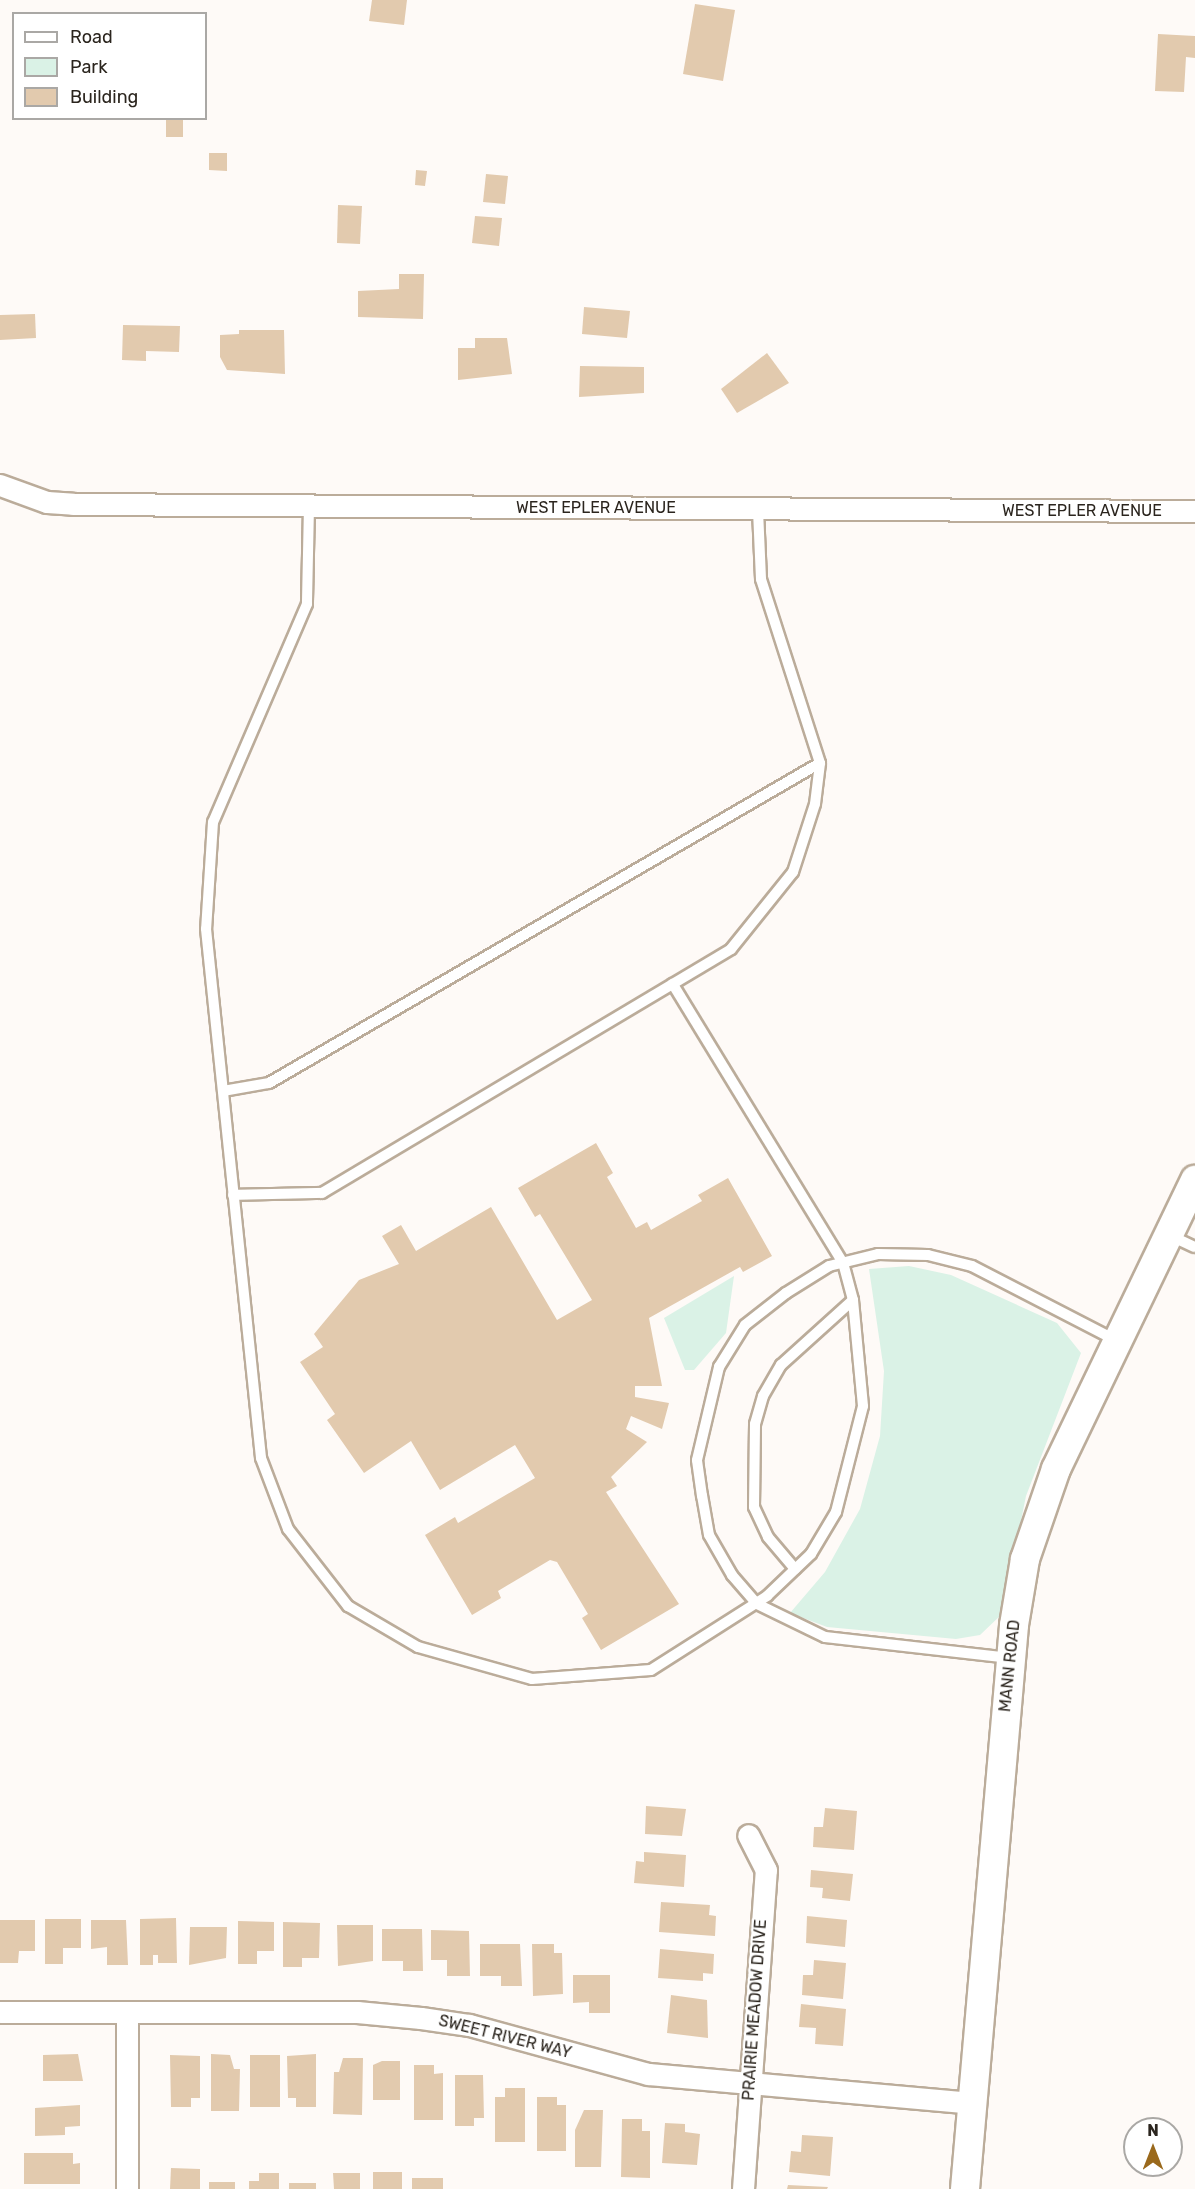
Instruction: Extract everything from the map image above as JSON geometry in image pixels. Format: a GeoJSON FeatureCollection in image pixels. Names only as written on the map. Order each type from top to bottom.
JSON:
{"type":"FeatureCollection","features":[{"type":"Feature","properties":{"kind":"main road","name":"MANN ROAD"},"geometry":{"type":"LineString","coordinates":[[965,2189],[970,2103],[1011,1658],[1025,1559],[1044,1497],[1195,1180]]}},
{"type":"Feature","properties":{"kind":"street","name":"WEST EPLER AVENUE"},"geometry":{"type":"LineString","coordinates":[[0,485],[65,504],[1195,512]]}},
{"type":"Feature","properties":{"kind":"street","name":"PRAIRIE MEADOW DRIVE"},"geometry":{"type":"LineString","coordinates":[[743,2189],[766,1870],[748,1835]]}},
{"type":"Feature","properties":{"kind":"street","name":"SWEET RIVER WAY"},"geometry":{"type":"LineString","coordinates":[[0,2012],[357,2012],[421,2018],[469,2025],[648,2074],[970,2103]]}},
{"type":"Feature","properties":{"kind":"street"},"geometry":{"type":"LineString","coordinates":[[127,2189],[128,2012]]}},
{"type":"Feature","properties":{"kind":"lane"},"geometry":{"type":"LineString","coordinates":[[309,506],[307,604],[213,822],[206,929],[261,1458],[288,1529],[348,1606],[418,1647],[532,1679],[651,1670],[757,1604],[795,1569],[836,1512],[854,1451],[863,1406],[853,1300],[843,1263],[673,984]]}},
{"type":"Feature","properties":{"kind":"lane"},"geometry":{"type":"LineString","coordinates":[[234,1194],[322,1192],[731,949],[793,872],[815,804],[820,763],[761,579],[758,509]]}},
{"type":"Feature","properties":{"kind":"lane"},"geometry":{"type":"LineString","coordinates":[[223,1091],[269,1083],[820,763]]}},
{"type":"Feature","properties":{"kind":"lane"},"geometry":{"type":"LineString","coordinates":[[1168,1235],[1195,1247]]}},
{"type":"Feature","properties":{"kind":"lane"},"geometry":{"type":"LineString","coordinates":[[1011,1658],[825,1637],[757,1604],[732,1575],[710,1535],[697,1460],[703,1421],[719,1367],[745,1325],[786,1293],[843,1263],[888,1254],[928,1255],[972,1266],[1117,1341]]}},
{"type":"Feature","properties":{"kind":"lane"},"geometry":{"type":"LineString","coordinates":[[795,1569],[768,1538],[754,1507],[755,1424],[763,1396],[781,1365],[853,1300]]}},
{"type":"Feature","properties":{"kind":"green space"},"geometry":{"type":"Polygon","coordinates":[[[909,1266],[951,1275],[1057,1323],[1081,1353],[1026,1496],[1002,1614],[980,1635],[956,1639],[827,1627],[790,1613],[825,1572],[860,1509],[880,1436],[884,1371],[869,1269],[909,1266]]]}},
{"type":"Feature","properties":{"kind":"green space"},"geometry":{"type":"Polygon","coordinates":[[[734,1276],[726,1333],[694,1370],[685,1370],[664,1318],[734,1276]]]}},
{"type":"Feature","properties":{"kind":"building"},"geometry":{"type":"Polygon","coordinates":[[[372,0],[407,0],[404,25],[369,21],[372,0]]]}},
{"type":"Feature","properties":{"kind":"building"},"geometry":{"type":"Polygon","coordinates":[[[695,4],[735,10],[723,81],[683,74],[695,4]]]}},
{"type":"Feature","properties":{"kind":"building"},"geometry":{"type":"Polygon","coordinates":[[[1158,34],[1195,36],[1195,58],[1186,57],[1184,92],[1155,91],[1158,34]]]}},
{"type":"Feature","properties":{"kind":"building"},"geometry":{"type":"Polygon","coordinates":[[[166,120],[183,120],[183,137],[166,137],[166,120]]]}},
{"type":"Feature","properties":{"kind":"building"},"geometry":{"type":"Polygon","coordinates":[[[209,153],[227,153],[227,171],[209,170],[209,153]]]}},
{"type":"Feature","properties":{"kind":"building"},"geometry":{"type":"Polygon","coordinates":[[[416,170],[427,171],[425,186],[415,185],[416,170]]]}},
{"type":"Feature","properties":{"kind":"building"},"geometry":{"type":"Polygon","coordinates":[[[486,174],[508,176],[505,204],[483,202],[486,174]]]}},
{"type":"Feature","properties":{"kind":"building"},"geometry":{"type":"Polygon","coordinates":[[[338,205],[362,206],[360,244],[337,243],[338,205]]]}},
{"type":"Feature","properties":{"kind":"building"},"geometry":{"type":"Polygon","coordinates":[[[475,216],[502,218],[499,246],[472,243],[475,216]]]}},
{"type":"Feature","properties":{"kind":"building"},"geometry":{"type":"Polygon","coordinates":[[[399,274],[424,274],[423,319],[358,317],[358,291],[399,289],[399,274]]]}},
{"type":"Feature","properties":{"kind":"building"},"geometry":{"type":"Polygon","coordinates":[[[584,307],[630,311],[627,338],[582,334],[584,307]]]}},
{"type":"Feature","properties":{"kind":"building"},"geometry":{"type":"Polygon","coordinates":[[[35,314],[36,338],[0,340],[0,315],[35,314]]]}},
{"type":"Feature","properties":{"kind":"building"},"geometry":{"type":"Polygon","coordinates":[[[123,325],[180,326],[179,352],[146,351],[146,361],[122,360],[123,325]]]}},
{"type":"Feature","properties":{"kind":"building"},"geometry":{"type":"Polygon","coordinates":[[[239,330],[284,330],[285,374],[227,370],[220,357],[220,335],[239,334],[239,330]]]}},
{"type":"Feature","properties":{"kind":"building"},"geometry":{"type":"Polygon","coordinates":[[[475,338],[507,338],[512,374],[458,380],[458,348],[475,348],[475,338]]]}},
{"type":"Feature","properties":{"kind":"building"},"geometry":{"type":"Polygon","coordinates":[[[767,353],[789,383],[737,413],[721,389],[767,353]]]}},
{"type":"Feature","properties":{"kind":"building"},"geometry":{"type":"Polygon","coordinates":[[[580,366],[644,367],[644,393],[579,397],[580,366]]]}},
{"type":"Feature","properties":{"kind":"building"},"geometry":{"type":"Polygon","coordinates":[[[596,1143],[613,1173],[607,1177],[636,1228],[647,1222],[651,1230],[702,1201],[698,1195],[728,1178],[772,1256],[743,1272],[740,1267],[649,1318],[662,1386],[635,1386],[635,1397],[669,1403],[662,1429],[631,1416],[626,1429],[647,1442],[611,1477],[617,1486],[606,1492],[679,1604],[601,1650],[582,1618],[588,1614],[557,1562],[550,1560],[498,1591],[501,1598],[472,1615],[425,1535],[455,1517],[458,1523],[535,1478],[515,1445],[440,1490],[411,1441],[364,1473],[327,1420],[335,1414],[300,1362],[323,1347],[314,1334],[359,1280],[399,1264],[382,1236],[401,1225],[416,1251],[491,1207],[557,1320],[592,1300],[540,1214],[535,1217],[518,1188],[596,1143]]]}},
{"type":"Feature","properties":{"kind":"building"},"geometry":{"type":"Polygon","coordinates":[[[646,1806],[686,1809],[682,1836],[645,1834],[646,1806]]]}},
{"type":"Feature","properties":{"kind":"building"},"geometry":{"type":"Polygon","coordinates":[[[825,1808],[857,1811],[854,1850],[813,1847],[814,1827],[823,1827],[825,1808]]]}},
{"type":"Feature","properties":{"kind":"building"},"geometry":{"type":"Polygon","coordinates":[[[644,1852],[686,1855],[684,1887],[634,1883],[636,1861],[644,1862],[644,1852]]]}},
{"type":"Feature","properties":{"kind":"building"},"geometry":{"type":"Polygon","coordinates":[[[811,1870],[853,1874],[850,1901],[822,1898],[823,1888],[810,1887],[811,1870]]]}},
{"type":"Feature","properties":{"kind":"building"},"geometry":{"type":"Polygon","coordinates":[[[661,1902],[710,1905],[709,1915],[716,1916],[715,1936],[659,1932],[661,1902]]]}},
{"type":"Feature","properties":{"kind":"building"},"geometry":{"type":"Polygon","coordinates":[[[807,1916],[847,1920],[845,1947],[806,1943],[807,1916]]]}},
{"type":"Feature","properties":{"kind":"building"},"geometry":{"type":"Polygon","coordinates":[[[176,1918],[177,1963],[158,1963],[158,1955],[153,1955],[153,1965],[140,1965],[140,1919],[176,1918]]]}},
{"type":"Feature","properties":{"kind":"building"},"geometry":{"type":"Polygon","coordinates":[[[45,1919],[81,1919],[81,1948],[63,1948],[63,1964],[45,1964],[45,1919]]]}},
{"type":"Feature","properties":{"kind":"building"},"geometry":{"type":"Polygon","coordinates":[[[0,1920],[35,1920],[35,1951],[19,1951],[18,1963],[0,1963],[0,1920]]]}},
{"type":"Feature","properties":{"kind":"building"},"geometry":{"type":"Polygon","coordinates":[[[91,1920],[126,1920],[128,1965],[107,1965],[107,1947],[91,1949],[91,1920]]]}},
{"type":"Feature","properties":{"kind":"building"},"geometry":{"type":"Polygon","coordinates":[[[238,1921],[274,1922],[274,1951],[257,1951],[257,1964],[238,1964],[238,1921]]]}},
{"type":"Feature","properties":{"kind":"building"},"geometry":{"type":"Polygon","coordinates":[[[283,1922],[320,1923],[319,1958],[302,1958],[302,1967],[283,1967],[283,1922]]]}},
{"type":"Feature","properties":{"kind":"building"},"geometry":{"type":"Polygon","coordinates":[[[337,1925],[373,1925],[373,1961],[338,1966],[337,1925]]]}},
{"type":"Feature","properties":{"kind":"building"},"geometry":{"type":"Polygon","coordinates":[[[190,1927],[227,1927],[226,1958],[189,1965],[190,1927]]]}},
{"type":"Feature","properties":{"kind":"building"},"geometry":{"type":"Polygon","coordinates":[[[382,1929],[422,1929],[423,1971],[403,1971],[403,1961],[382,1961],[382,1929]]]}},
{"type":"Feature","properties":{"kind":"building"},"geometry":{"type":"Polygon","coordinates":[[[431,1930],[469,1931],[470,1976],[447,1976],[447,1960],[431,1960],[431,1930]]]}},
{"type":"Feature","properties":{"kind":"building"},"geometry":{"type":"Polygon","coordinates":[[[480,1944],[520,1944],[522,1986],[501,1986],[501,1976],[480,1976],[480,1944]]]}},
{"type":"Feature","properties":{"kind":"building"},"geometry":{"type":"Polygon","coordinates":[[[532,1944],[554,1944],[554,1953],[562,1953],[563,1994],[533,1996],[532,1944]]]}},
{"type":"Feature","properties":{"kind":"building"},"geometry":{"type":"Polygon","coordinates":[[[660,1949],[714,1954],[713,1974],[703,1973],[703,1981],[658,1978],[660,1949]]]}},
{"type":"Feature","properties":{"kind":"building"},"geometry":{"type":"Polygon","coordinates":[[[814,1960],[846,1963],[843,1999],[802,1995],[803,1975],[813,1975],[814,1960]]]}},
{"type":"Feature","properties":{"kind":"building"},"geometry":{"type":"Polygon","coordinates":[[[573,1975],[610,1975],[610,2013],[589,2013],[589,2002],[573,2003],[573,1975]]]}},
{"type":"Feature","properties":{"kind":"building"},"geometry":{"type":"Polygon","coordinates":[[[671,1995],[707,2000],[708,2038],[667,2033],[671,1995]]]}},
{"type":"Feature","properties":{"kind":"building"},"geometry":{"type":"Polygon","coordinates":[[[801,2004],[846,2009],[843,2046],[815,2044],[816,2028],[799,2027],[801,2004]]]}},
{"type":"Feature","properties":{"kind":"building"},"geometry":{"type":"Polygon","coordinates":[[[78,2054],[83,2081],[43,2081],[43,2055],[78,2054]]]}},
{"type":"Feature","properties":{"kind":"building"},"geometry":{"type":"Polygon","coordinates":[[[211,2054],[230,2055],[234,2069],[240,2069],[239,2111],[211,2111],[211,2054]]]}},
{"type":"Feature","properties":{"kind":"building"},"geometry":{"type":"Polygon","coordinates":[[[316,2054],[316,2107],[296,2107],[296,2098],[288,2098],[287,2056],[316,2054]]]}},
{"type":"Feature","properties":{"kind":"building"},"geometry":{"type":"Polygon","coordinates":[[[170,2055],[200,2056],[200,2098],[191,2098],[191,2107],[171,2107],[170,2055]]]}},
{"type":"Feature","properties":{"kind":"building"},"geometry":{"type":"Polygon","coordinates":[[[250,2055],[280,2055],[280,2107],[250,2107],[250,2055]]]}},
{"type":"Feature","properties":{"kind":"building"},"geometry":{"type":"Polygon","coordinates":[[[343,2058],[363,2058],[362,2115],[333,2114],[334,2072],[339,2072],[343,2058]]]}},
{"type":"Feature","properties":{"kind":"building"},"geometry":{"type":"Polygon","coordinates":[[[382,2061],[400,2061],[400,2100],[373,2100],[373,2065],[382,2061]]]}},
{"type":"Feature","properties":{"kind":"building"},"geometry":{"type":"Polygon","coordinates":[[[414,2065],[434,2065],[434,2074],[443,2073],[443,2120],[414,2120],[414,2065]]]}},
{"type":"Feature","properties":{"kind":"building"},"geometry":{"type":"Polygon","coordinates":[[[455,2075],[483,2075],[484,2118],[474,2118],[474,2126],[455,2126],[455,2075]]]}},
{"type":"Feature","properties":{"kind":"building"},"geometry":{"type":"Polygon","coordinates":[[[505,2088],[525,2088],[525,2142],[495,2142],[495,2097],[505,2097],[505,2088]]]}},
{"type":"Feature","properties":{"kind":"building"},"geometry":{"type":"Polygon","coordinates":[[[537,2097],[557,2097],[557,2105],[566,2105],[566,2151],[537,2151],[537,2097]]]}},
{"type":"Feature","properties":{"kind":"building"},"geometry":{"type":"Polygon","coordinates":[[[80,2105],[80,2126],[65,2127],[65,2135],[35,2136],[35,2108],[80,2105]]]}},
{"type":"Feature","properties":{"kind":"building"},"geometry":{"type":"Polygon","coordinates":[[[584,2110],[603,2110],[601,2167],[575,2167],[575,2130],[584,2110]]]}},
{"type":"Feature","properties":{"kind":"building"},"geometry":{"type":"Polygon","coordinates":[[[622,2119],[642,2119],[642,2131],[650,2131],[650,2178],[621,2177],[622,2119]]]}},
{"type":"Feature","properties":{"kind":"building"},"geometry":{"type":"Polygon","coordinates":[[[665,2123],[685,2124],[685,2132],[700,2134],[697,2165],[662,2163],[665,2123]]]}},
{"type":"Feature","properties":{"kind":"building"},"geometry":{"type":"Polygon","coordinates":[[[802,2135],[833,2137],[830,2176],[789,2172],[791,2151],[801,2152],[802,2135]]]}},
{"type":"Feature","properties":{"kind":"building"},"geometry":{"type":"Polygon","coordinates":[[[24,2153],[73,2153],[73,2164],[80,2163],[80,2184],[24,2184],[24,2153]]]}},
{"type":"Feature","properties":{"kind":"building"},"geometry":{"type":"Polygon","coordinates":[[[171,2168],[200,2169],[200,2189],[170,2189],[171,2168]]]}},
{"type":"Feature","properties":{"kind":"building"},"geometry":{"type":"Polygon","coordinates":[[[373,2172],[402,2172],[402,2189],[373,2189],[373,2172]]]}},
{"type":"Feature","properties":{"kind":"building"},"geometry":{"type":"Polygon","coordinates":[[[259,2173],[279,2173],[279,2189],[249,2189],[249,2181],[259,2181],[259,2173]]]}},
{"type":"Feature","properties":{"kind":"building"},"geometry":{"type":"Polygon","coordinates":[[[333,2173],[360,2173],[360,2189],[334,2189],[333,2173]]]}},
{"type":"Feature","properties":{"kind":"building"},"geometry":{"type":"Polygon","coordinates":[[[412,2178],[443,2178],[443,2189],[412,2189],[412,2178]]]}},
{"type":"Feature","properties":{"kind":"building"},"geometry":{"type":"Polygon","coordinates":[[[209,2182],[235,2182],[235,2189],[209,2189],[209,2182]]]}},
{"type":"Feature","properties":{"kind":"building"},"geometry":{"type":"Polygon","coordinates":[[[289,2183],[316,2183],[316,2189],[289,2189],[289,2183]]]}},
{"type":"Feature","properties":{"kind":"building"},"geometry":{"type":"Polygon","coordinates":[[[788,2185],[828,2187],[827,2189],[787,2189],[788,2185]]]}}]}
